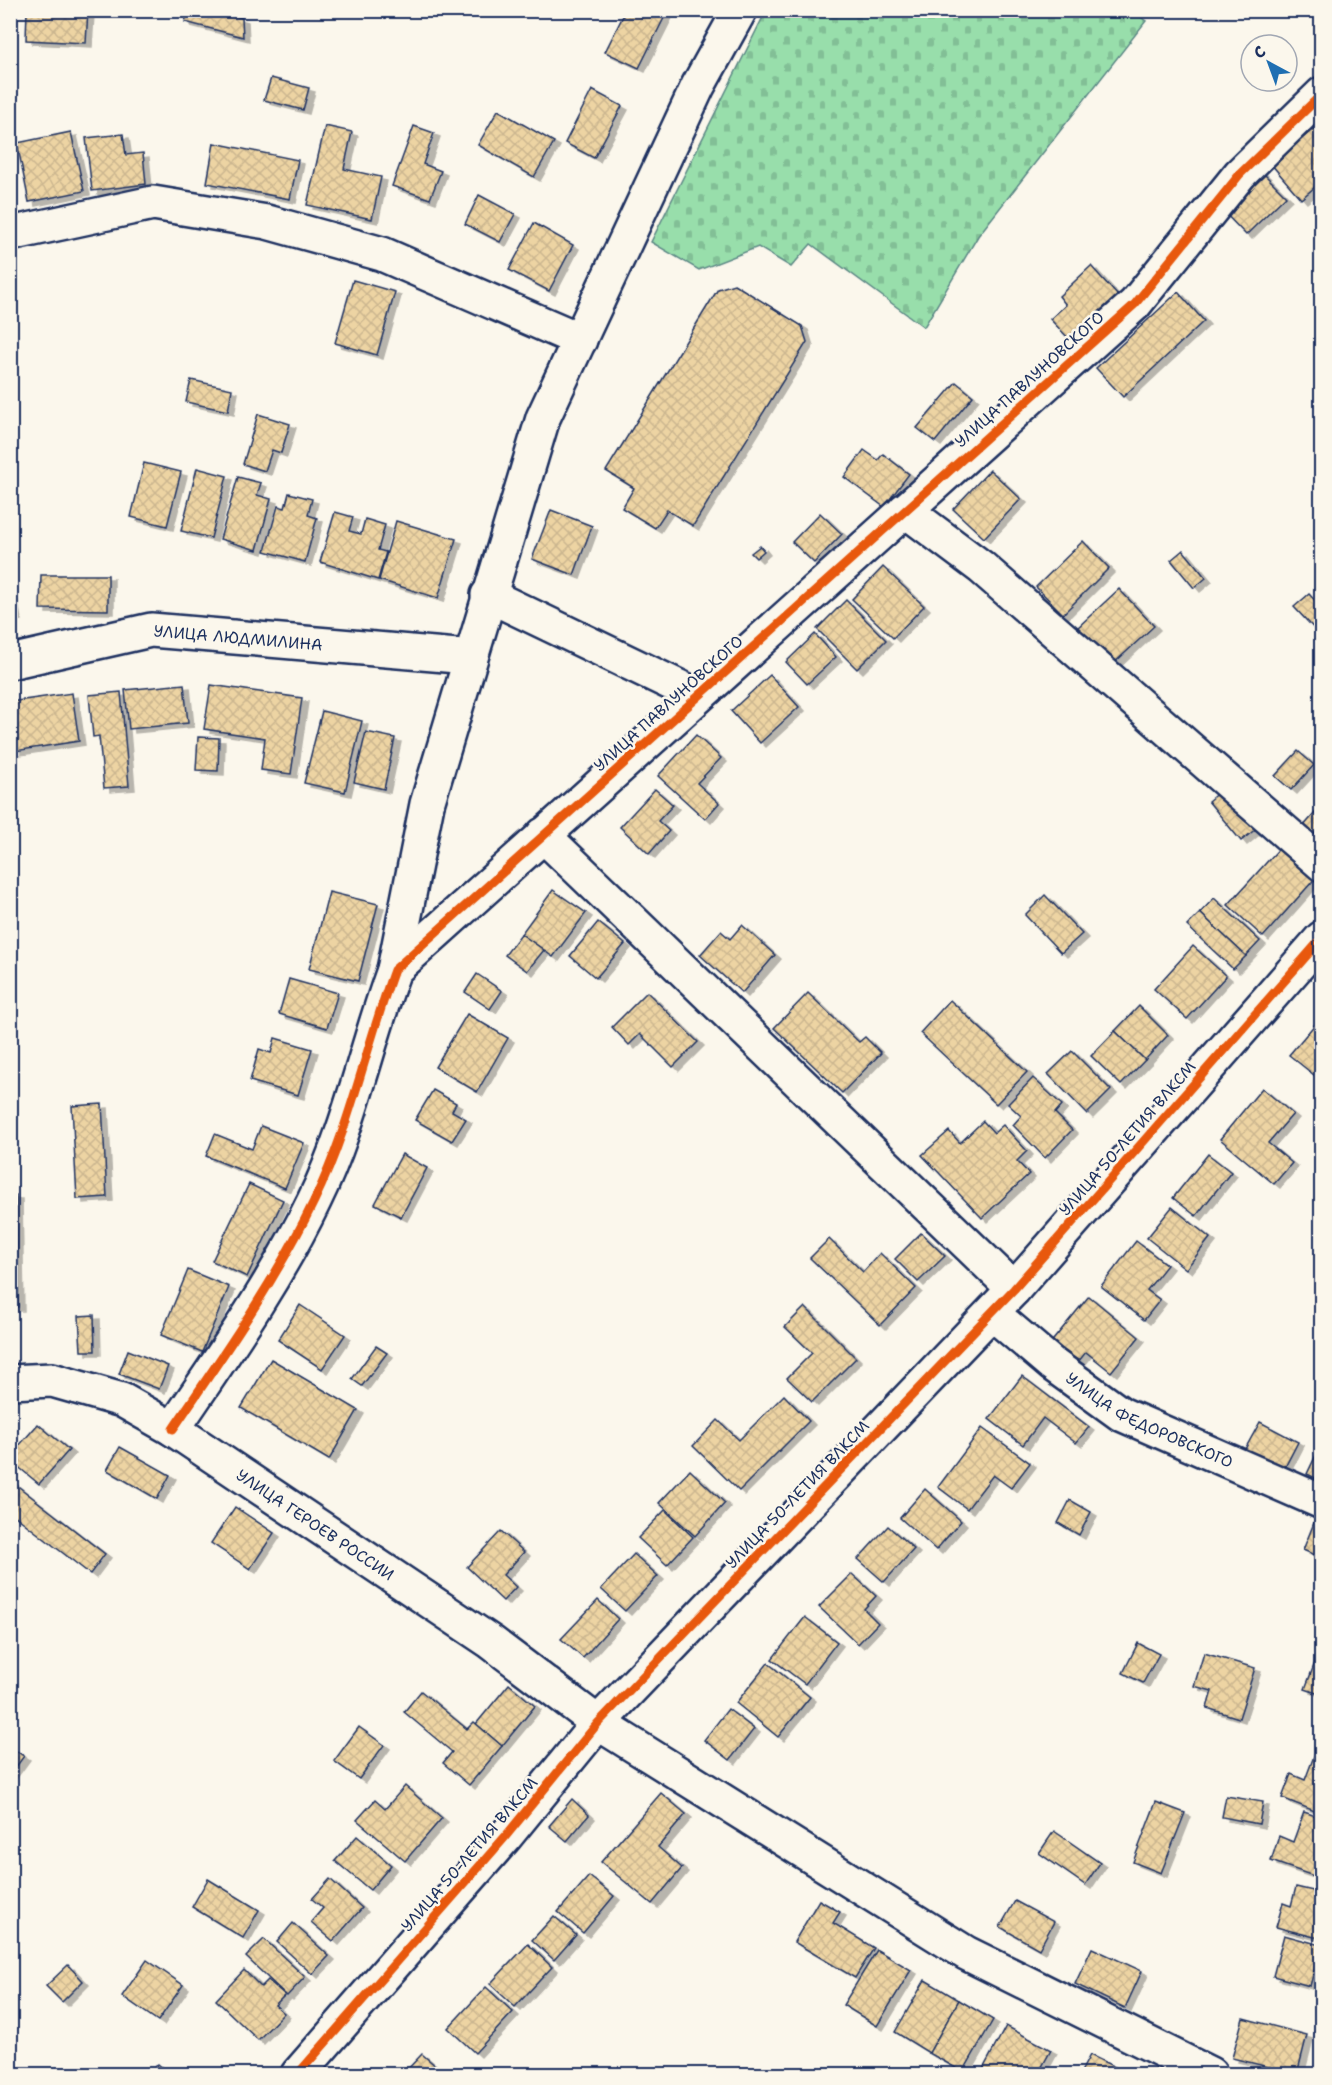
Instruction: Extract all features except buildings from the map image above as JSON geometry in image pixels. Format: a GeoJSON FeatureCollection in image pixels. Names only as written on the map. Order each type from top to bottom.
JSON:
{"type":"FeatureCollection","features":[{"type":"Feature","properties":{"kind":"street","name":"УЛИЦА ПАВЛУНОВСКОГО"},"geometry":{"type":"LineString","coordinates":[[173,1429],[256,1307],[314,1201],[348,1117],[378,1014],[394,970],[427,804],[469,657],[543,418],[698,86],[740,10]]}},
{"type":"Feature","properties":{"kind":"street","name":"УЛИЦА ПАВЛУНОВСКОГО"},"geometry":{"type":"LineString","coordinates":[[394,970],[1135,304],[1240,174],[1322,94]]}},
{"type":"Feature","properties":{"kind":"street"},"geometry":{"type":"LineString","coordinates":[[10,234],[153,203],[267,222],[382,254],[580,340]]}},
{"type":"Feature","properties":{"kind":"street"},"geometry":{"type":"LineString","coordinates":[[905,510],[981,567],[1322,864]]}},
{"type":"Feature","properties":{"kind":"street"},"geometry":{"type":"LineString","coordinates":[[488,595],[698,696]]}},
{"type":"Feature","properties":{"kind":"street","name":"УЛИЦА ЛЮДМИЛИНА"},"geometry":{"type":"LineString","coordinates":[[10,662],[151,630],[469,657]]}},
{"type":"Feature","properties":{"kind":"street"},"geometry":{"type":"LineString","coordinates":[[543,834],[1014,1289]]}},
{"type":"Feature","properties":{"kind":"street","name":"УЛИЦА 50-ЛЕТИЯ ВЛКСМ"},"geometry":{"type":"LineString","coordinates":[[298,2074],[505,1837],[598,1723],[992,1313],[1322,938]]}},
{"type":"Feature","properties":{"kind":"street","name":"УЛИЦА ФЕДОРОВСКОГО"},"geometry":{"type":"LineString","coordinates":[[992,1313],[1052,1364],[1121,1414],[1322,1502]]}},
{"type":"Feature","properties":{"kind":"street","name":"УЛИЦА ГЕРОЕВ РОССИИ"},"geometry":{"type":"LineString","coordinates":[[10,1382],[52,1380],[122,1400],[173,1429],[491,1642],[598,1723],[966,1953],[1210,2074]]}},
{"type":"Feature","properties":{"kind":"green space"},"geometry":{"type":"Polygon","coordinates":[[[1131,10],[1146,21],[978,236],[924,327],[811,244],[791,267],[758,247],[699,270],[651,242],[766,11],[1131,10]]]}},
{"type":"Feature","properties":{"kind":"cycle path"},"geometry":{"type":"LineString","coordinates":[[173,1429],[283,1260],[314,1201],[338,1145],[394,970],[1135,304],[1240,174],[1322,94]]}},
{"type":"Feature","properties":{"kind":"cycle path"},"geometry":{"type":"LineString","coordinates":[[298,2074],[505,1837],[598,1723],[1014,1289],[1322,938]]}}]}
